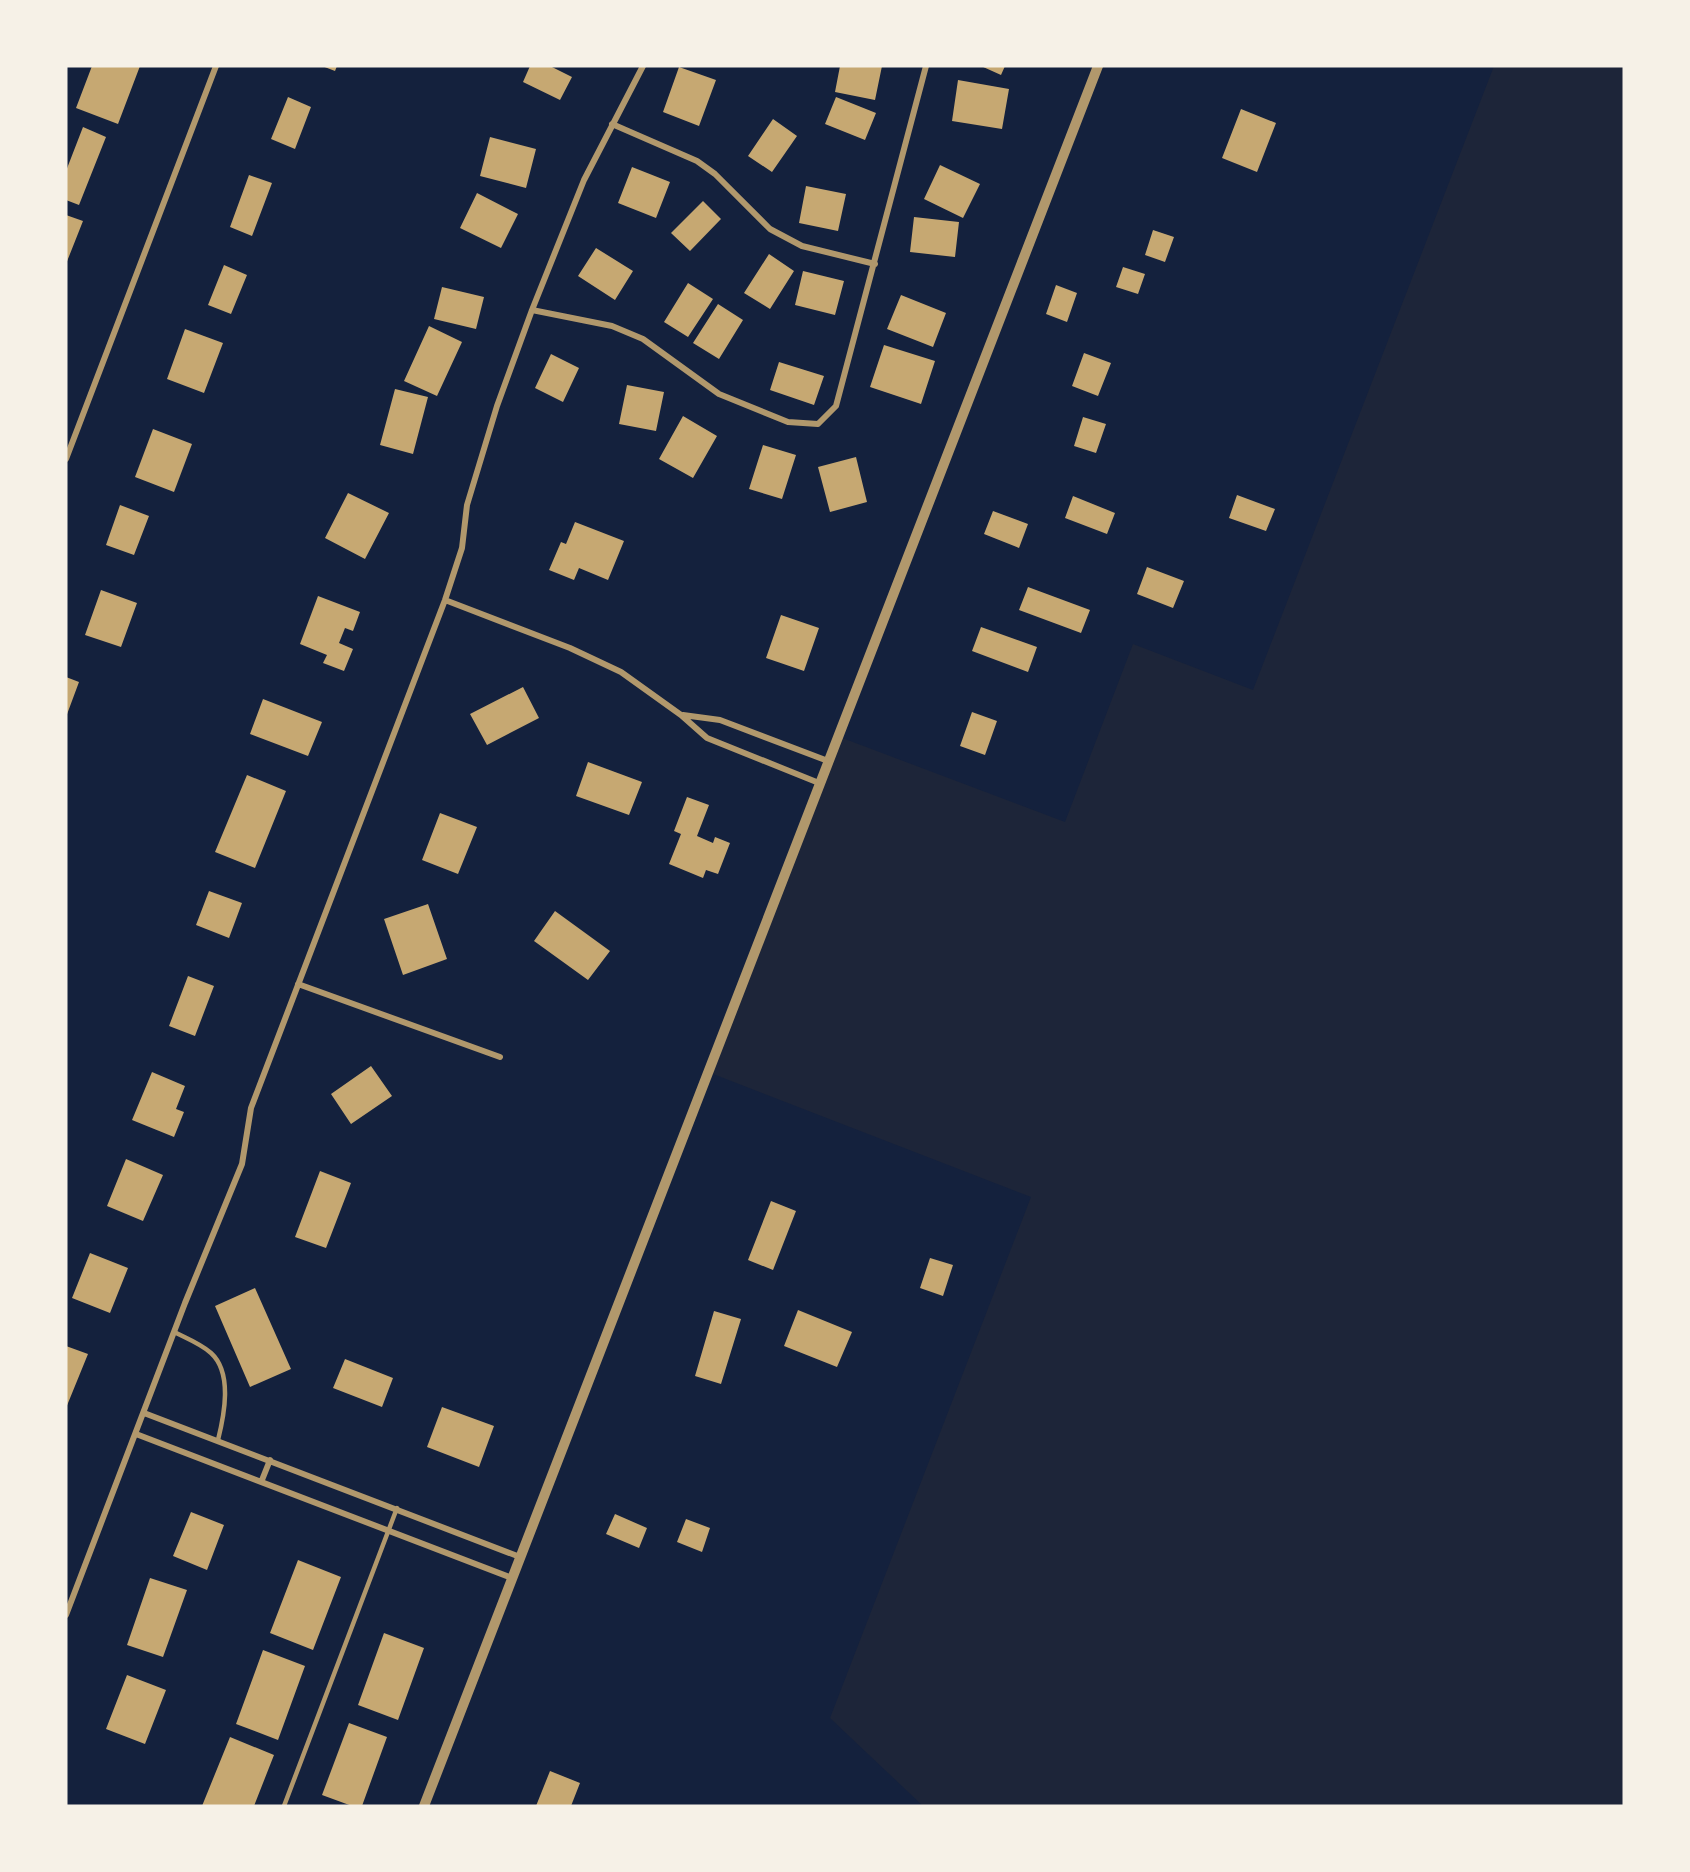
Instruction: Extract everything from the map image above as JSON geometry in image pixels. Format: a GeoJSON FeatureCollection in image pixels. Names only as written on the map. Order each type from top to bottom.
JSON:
{"type":"FeatureCollection","features":[{"type":"Feature","properties":{"kind":"street"},"geometry":{"type":"LineString","coordinates":[[66,459],[216,66]]}},
{"type":"Feature","properties":{"kind":"street"},"geometry":{"type":"LineString","coordinates":[[66,1615],[174,1332],[242,1164],[251,1108],[445,600],[462,548],[470,494],[496,406],[584,180],[643,66]]}},
{"type":"Feature","properties":{"kind":"street"},"geometry":{"type":"LineString","coordinates":[[532,310],[612,326],[643,339],[719,394],[788,422],[818,424],[836,406],[926,66]]}},
{"type":"Feature","properties":{"kind":"street"},"geometry":{"type":"LineString","coordinates":[[424,1806],[1098,66]]}},
{"type":"Feature","properties":{"kind":"street"},"geometry":{"type":"LineString","coordinates":[[612,124],[697,161],[715,174],[770,229],[802,246],[874,264]]}},
{"type":"Feature","properties":{"kind":"street"},"geometry":{"type":"LineString","coordinates":[[445,600],[570,648],[621,672],[681,715],[707,738],[819,783]]}},
{"type":"Feature","properties":{"kind":"street"},"geometry":{"type":"LineString","coordinates":[[681,715],[720,720],[828,761]]}},
{"type":"Feature","properties":{"kind":"street"},"geometry":{"type":"LineString","coordinates":[[298,984],[500,1057]]}},
{"type":"Feature","properties":{"kind":"street"},"geometry":{"type":"LineString","coordinates":[[144,1413],[520,1557]]}},
{"type":"Feature","properties":{"kind":"street"},"geometry":{"type":"LineString","coordinates":[[136,1434],[262,1480],[512,1578]]}},
{"type":"Feature","properties":{"kind":"street"},"geometry":{"type":"LineString","coordinates":[[262,1480],[270,1460]]}},
{"type":"Feature","properties":{"kind":"lane"},"geometry":{"type":"LineString","coordinates":[[174,1332],[210,1352],[221,1373],[225,1404],[218,1440]]}},
{"type":"Feature","properties":{"kind":"lane"},"geometry":{"type":"LineString","coordinates":[[284,1806],[397,1508]]}},
{"type":"Feature","properties":{"kind":"shaded area"},"geometry":{"type":"Polygon","coordinates":[[[1494,66],[1624,66],[1624,1806],[923,1806],[830,1718],[1031,1197],[708,1072],[837,736],[1065,822],[1133,644],[1253,690],[1494,66]]]}},
{"type":"Feature","properties":{"kind":"building"},"geometry":{"type":"Polygon","coordinates":[[[92,66],[140,66],[118,124],[76,108],[92,66]]]}},
{"type":"Feature","properties":{"kind":"building"},"geometry":{"type":"Polygon","coordinates":[[[322,66],[337,66],[335,71],[322,66]]]}},
{"type":"Feature","properties":{"kind":"building"},"geometry":{"type":"Polygon","coordinates":[[[530,66],[550,66],[572,77],[560,100],[523,82],[530,66]]]}},
{"type":"Feature","properties":{"kind":"building"},"geometry":{"type":"Polygon","coordinates":[[[840,66],[882,66],[875,100],[835,92],[840,66]]]}},
{"type":"Feature","properties":{"kind":"building"},"geometry":{"type":"Polygon","coordinates":[[[981,66],[1005,66],[1001,75],[981,66]]]}},
{"type":"Feature","properties":{"kind":"building"},"geometry":{"type":"Polygon","coordinates":[[[679,67],[716,80],[699,126],[663,112],[679,67]]]}},
{"type":"Feature","properties":{"kind":"building"},"geometry":{"type":"Polygon","coordinates":[[[958,80],[1009,89],[1002,129],[952,121],[958,80]]]}},
{"type":"Feature","properties":{"kind":"building"},"geometry":{"type":"Polygon","coordinates":[[[288,97],[311,107],[295,149],[271,139],[288,97]]]}},
{"type":"Feature","properties":{"kind":"building"},"geometry":{"type":"Polygon","coordinates":[[[836,97],[876,113],[865,140],[825,124],[836,97]]]}},
{"type":"Feature","properties":{"kind":"building"},"geometry":{"type":"Polygon","coordinates":[[[1241,109],[1276,123],[1257,172],[1222,158],[1241,109]]]}},
{"type":"Feature","properties":{"kind":"building"},"geometry":{"type":"Polygon","coordinates":[[[773,119],[797,136],[772,172],[748,156],[773,119]]]}},
{"type":"Feature","properties":{"kind":"building"},"geometry":{"type":"Polygon","coordinates":[[[83,127],[106,137],[79,205],[66,200],[66,171],[83,127]]]}},
{"type":"Feature","properties":{"kind":"building"},"geometry":{"type":"Polygon","coordinates":[[[490,137],[536,149],[526,188],[480,176],[490,137]]]}},
{"type":"Feature","properties":{"kind":"building"},"geometry":{"type":"Polygon","coordinates":[[[940,165],[980,184],[963,218],[924,199],[940,165]]]}},
{"type":"Feature","properties":{"kind":"building"},"geometry":{"type":"Polygon","coordinates":[[[632,167],[670,182],[656,218],[618,203],[632,167]]]}},
{"type":"Feature","properties":{"kind":"building"},"geometry":{"type":"Polygon","coordinates":[[[249,175],[272,183],[252,236],[230,227],[249,175]]]}},
{"type":"Feature","properties":{"kind":"building"},"geometry":{"type":"Polygon","coordinates":[[[806,186],[846,194],[838,231],[799,223],[806,186]]]}},
{"type":"Feature","properties":{"kind":"building"},"geometry":{"type":"Polygon","coordinates":[[[477,193],[518,214],[501,248],[460,228],[477,193]]]}},
{"type":"Feature","properties":{"kind":"building"},"geometry":{"type":"Polygon","coordinates":[[[703,201],[721,219],[690,251],[671,233],[703,201]]]}},
{"type":"Feature","properties":{"kind":"building"},"geometry":{"type":"Polygon","coordinates":[[[66,215],[83,221],[66,264],[66,215]]]}},
{"type":"Feature","properties":{"kind":"building"},"geometry":{"type":"Polygon","coordinates":[[[914,217],[959,222],[955,257],[910,252],[914,217]]]}},
{"type":"Feature","properties":{"kind":"building"},"geometry":{"type":"Polygon","coordinates":[[[1153,230],[1174,237],[1165,262],[1145,255],[1153,230]]]}},
{"type":"Feature","properties":{"kind":"building"},"geometry":{"type":"Polygon","coordinates":[[[596,248],[633,271],[615,300],[578,276],[596,248]]]}},
{"type":"Feature","properties":{"kind":"building"},"geometry":{"type":"Polygon","coordinates":[[[769,254],[794,271],[770,309],[744,293],[769,254]]]}},
{"type":"Feature","properties":{"kind":"building"},"geometry":{"type":"Polygon","coordinates":[[[224,265],[247,275],[231,314],[208,305],[224,265]]]}},
{"type":"Feature","properties":{"kind":"building"},"geometry":{"type":"Polygon","coordinates":[[[1123,267],[1145,274],[1138,294],[1116,287],[1123,267]]]}},
{"type":"Feature","properties":{"kind":"building"},"geometry":{"type":"Polygon","coordinates":[[[803,271],[844,281],[835,315],[795,305],[803,271]]]}},
{"type":"Feature","properties":{"kind":"building"},"geometry":{"type":"Polygon","coordinates":[[[688,283],[713,299],[688,337],[664,322],[688,283]]]}},
{"type":"Feature","properties":{"kind":"building"},"geometry":{"type":"Polygon","coordinates":[[[1056,285],[1077,293],[1067,322],[1046,314],[1056,285]]]}},
{"type":"Feature","properties":{"kind":"building"},"geometry":{"type":"Polygon","coordinates":[[[442,287],[484,297],[476,329],[434,319],[442,287]]]}},
{"type":"Feature","properties":{"kind":"building"},"geometry":{"type":"Polygon","coordinates":[[[901,295],[946,313],[933,347],[887,329],[901,295]]]}},
{"type":"Feature","properties":{"kind":"building"},"geometry":{"type":"Polygon","coordinates":[[[718,304],[743,320],[719,359],[693,343],[718,304]]]}},
{"type":"Feature","properties":{"kind":"building"},"geometry":{"type":"Polygon","coordinates":[[[429,326],[462,342],[437,396],[404,381],[429,326]]]}},
{"type":"Feature","properties":{"kind":"building"},"geometry":{"type":"Polygon","coordinates":[[[185,329],[223,343],[204,393],[167,379],[185,329]]]}},
{"type":"Feature","properties":{"kind":"building"},"geometry":{"type":"Polygon","coordinates":[[[884,345],[935,361],[921,404],[870,387],[884,345]]]}},
{"type":"Feature","properties":{"kind":"building"},"geometry":{"type":"Polygon","coordinates":[[[1084,353],[1111,363],[1098,396],[1072,386],[1084,353]]]}},
{"type":"Feature","properties":{"kind":"building"},"geometry":{"type":"Polygon","coordinates":[[[551,354],[579,368],[563,402],[535,388],[551,354]]]}},
{"type":"Feature","properties":{"kind":"building"},"geometry":{"type":"Polygon","coordinates":[[[779,362],[824,376],[814,405],[770,390],[779,362]]]}},
{"type":"Feature","properties":{"kind":"building"},"geometry":{"type":"Polygon","coordinates":[[[627,385],[664,392],[656,431],[619,424],[627,385]]]}},
{"type":"Feature","properties":{"kind":"building"},"geometry":{"type":"Polygon","coordinates":[[[395,389],[428,397],[413,454],[380,445],[395,389]]]}},
{"type":"Feature","properties":{"kind":"building"},"geometry":{"type":"Polygon","coordinates":[[[683,416],[717,436],[693,478],[659,459],[683,416]]]}},
{"type":"Feature","properties":{"kind":"building"},"geometry":{"type":"Polygon","coordinates":[[[1083,417],[1106,424],[1096,453],[1074,446],[1083,417]]]}},
{"type":"Feature","properties":{"kind":"building"},"geometry":{"type":"Polygon","coordinates":[[[153,429],[192,444],[174,492],[135,477],[153,429]]]}},
{"type":"Feature","properties":{"kind":"building"},"geometry":{"type":"Polygon","coordinates":[[[763,445],[796,455],[782,499],[749,489],[763,445]]]}},
{"type":"Feature","properties":{"kind":"building"},"geometry":{"type":"Polygon","coordinates":[[[856,457],[867,502],[830,512],[818,467],[856,457]]]}},
{"type":"Feature","properties":{"kind":"building"},"geometry":{"type":"Polygon","coordinates":[[[348,493],[389,513],[365,559],[325,538],[348,493]]]}},
{"type":"Feature","properties":{"kind":"building"},"geometry":{"type":"Polygon","coordinates":[[[1237,495],[1275,509],[1266,531],[1229,518],[1237,495]]]}},
{"type":"Feature","properties":{"kind":"building"},"geometry":{"type":"Polygon","coordinates":[[[1073,496],[1115,513],[1107,534],[1065,518],[1073,496]]]}},
{"type":"Feature","properties":{"kind":"building"},"geometry":{"type":"Polygon","coordinates":[[[120,505],[149,516],[134,555],[106,545],[120,505]]]}},
{"type":"Feature","properties":{"kind":"building"},"geometry":{"type":"Polygon","coordinates":[[[993,511],[1028,524],[1019,548],[984,534],[993,511]]]}},
{"type":"Feature","properties":{"kind":"building"},"geometry":{"type":"Polygon","coordinates":[[[575,522],[624,541],[608,580],[579,568],[574,580],[549,570],[561,542],[566,544],[575,522]]]}},
{"type":"Feature","properties":{"kind":"building"},"geometry":{"type":"Polygon","coordinates":[[[1147,567],[1184,581],[1173,608],[1137,594],[1147,567]]]}},
{"type":"Feature","properties":{"kind":"building"},"geometry":{"type":"Polygon","coordinates":[[[1028,587],[1090,610],[1081,633],[1019,610],[1028,587]]]}},
{"type":"Feature","properties":{"kind":"building"},"geometry":{"type":"Polygon","coordinates":[[[101,590],[137,603],[121,647],[85,635],[101,590]]]}},
{"type":"Feature","properties":{"kind":"building"},"geometry":{"type":"Polygon","coordinates":[[[318,596],[360,612],[353,631],[345,628],[339,643],[353,649],[344,671],[323,663],[327,655],[300,644],[318,596]]]}},
{"type":"Feature","properties":{"kind":"building"},"geometry":{"type":"Polygon","coordinates":[[[781,615],[819,628],[804,671],[766,658],[781,615]]]}},
{"type":"Feature","properties":{"kind":"building"},"geometry":{"type":"Polygon","coordinates":[[[981,627],[1037,647],[1028,672],[972,651],[981,627]]]}},
{"type":"Feature","properties":{"kind":"building"},"geometry":{"type":"Polygon","coordinates":[[[66,677],[79,682],[66,717],[66,677]]]}},
{"type":"Feature","properties":{"kind":"building"},"geometry":{"type":"Polygon","coordinates":[[[523,687],[539,718],[487,745],[470,714],[523,687]]]}},
{"type":"Feature","properties":{"kind":"building"},"geometry":{"type":"Polygon","coordinates":[[[263,699],[322,722],[308,756],[250,734],[263,699]]]}},
{"type":"Feature","properties":{"kind":"building"},"geometry":{"type":"Polygon","coordinates":[[[972,712],[997,721],[985,755],[960,746],[972,712]]]}},
{"type":"Feature","properties":{"kind":"building"},"geometry":{"type":"Polygon","coordinates":[[[588,762],[642,782],[629,815],[576,796],[588,762]]]}},
{"type":"Feature","properties":{"kind":"building"},"geometry":{"type":"Polygon","coordinates":[[[247,775],[286,791],[255,868],[215,852],[247,775]]]}},
{"type":"Feature","properties":{"kind":"building"},"geometry":{"type":"Polygon","coordinates":[[[687,797],[709,805],[697,836],[713,843],[715,837],[730,843],[718,874],[706,870],[703,878],[669,864],[681,834],[674,831],[687,797]]]}},
{"type":"Feature","properties":{"kind":"building"},"geometry":{"type":"Polygon","coordinates":[[[440,813],[477,827],[458,874],[422,860],[440,813]]]}},
{"type":"Feature","properties":{"kind":"building"},"geometry":{"type":"Polygon","coordinates":[[[209,891],[242,903],[229,938],[196,925],[209,891]]]}},
{"type":"Feature","properties":{"kind":"building"},"geometry":{"type":"Polygon","coordinates":[[[428,904],[447,959],[403,975],[384,919],[428,904]]]}},
{"type":"Feature","properties":{"kind":"building"},"geometry":{"type":"Polygon","coordinates":[[[555,911],[610,951],[588,980],[534,941],[555,911]]]}},
{"type":"Feature","properties":{"kind":"building"},"geometry":{"type":"Polygon","coordinates":[[[188,976],[214,986],[195,1036],[169,1026],[188,976]]]}},
{"type":"Feature","properties":{"kind":"building"},"geometry":{"type":"Polygon","coordinates":[[[371,1066],[392,1096],[351,1124],[331,1094],[371,1066]]]}},
{"type":"Feature","properties":{"kind":"building"},"geometry":{"type":"Polygon","coordinates":[[[152,1072],[185,1086],[176,1109],[184,1112],[174,1137],[132,1120],[152,1072]]]}},
{"type":"Feature","properties":{"kind":"building"},"geometry":{"type":"Polygon","coordinates":[[[126,1159],[163,1175],[143,1221],[107,1206],[126,1159]]]}},
{"type":"Feature","properties":{"kind":"building"},"geometry":{"type":"Polygon","coordinates":[[[320,1171],[351,1183],[326,1248],[295,1237],[320,1171]]]}},
{"type":"Feature","properties":{"kind":"building"},"geometry":{"type":"Polygon","coordinates":[[[771,1201],[796,1211],[773,1270],[748,1260],[771,1201]]]}},
{"type":"Feature","properties":{"kind":"building"},"geometry":{"type":"Polygon","coordinates":[[[90,1253],[128,1268],[110,1313],[72,1298],[90,1253]]]}},
{"type":"Feature","properties":{"kind":"building"},"geometry":{"type":"Polygon","coordinates":[[[930,1258],[953,1265],[943,1296],[920,1288],[930,1258]]]}},
{"type":"Feature","properties":{"kind":"building"},"geometry":{"type":"Polygon","coordinates":[[[255,1288],[291,1369],[250,1387],[215,1306],[255,1288]]]}},
{"type":"Feature","properties":{"kind":"building"},"geometry":{"type":"Polygon","coordinates":[[[798,1310],[852,1332],[837,1367],[784,1346],[798,1310]]]}},
{"type":"Feature","properties":{"kind":"building"},"geometry":{"type":"Polygon","coordinates":[[[714,1311],[741,1319],[721,1384],[695,1376],[714,1311]]]}},
{"type":"Feature","properties":{"kind":"building"},"geometry":{"type":"Polygon","coordinates":[[[66,1346],[88,1354],[66,1408],[66,1346]]]}},
{"type":"Feature","properties":{"kind":"building"},"geometry":{"type":"Polygon","coordinates":[[[345,1359],[393,1378],[382,1407],[333,1388],[345,1359]]]}},
{"type":"Feature","properties":{"kind":"building"},"geometry":{"type":"Polygon","coordinates":[[[442,1407],[494,1426],[479,1467],[427,1447],[442,1407]]]}},
{"type":"Feature","properties":{"kind":"building"},"geometry":{"type":"Polygon","coordinates":[[[191,1512],[224,1525],[207,1570],[173,1556],[191,1512]]]}},
{"type":"Feature","properties":{"kind":"building"},"geometry":{"type":"Polygon","coordinates":[[[615,1514],[647,1528],[639,1548],[606,1534],[615,1514]]]}},
{"type":"Feature","properties":{"kind":"building"},"geometry":{"type":"Polygon","coordinates":[[[686,1519],[710,1528],[702,1552],[677,1542],[686,1519]]]}},
{"type":"Feature","properties":{"kind":"building"},"geometry":{"type":"Polygon","coordinates":[[[298,1560],[341,1577],[313,1650],[270,1633],[298,1560]]]}},
{"type":"Feature","properties":{"kind":"building"},"geometry":{"type":"Polygon","coordinates":[[[150,1578],[187,1590],[163,1657],[127,1645],[150,1578]]]}},
{"type":"Feature","properties":{"kind":"building"},"geometry":{"type":"Polygon","coordinates":[[[384,1633],[424,1648],[398,1720],[358,1705],[384,1633]]]}},
{"type":"Feature","properties":{"kind":"building"},"geometry":{"type":"Polygon","coordinates":[[[263,1650],[305,1666],[278,1740],[236,1724],[263,1650]]]}},
{"type":"Feature","properties":{"kind":"building"},"geometry":{"type":"Polygon","coordinates":[[[127,1675],[166,1690],[145,1744],[106,1729],[127,1675]]]}},
{"type":"Feature","properties":{"kind":"building"},"geometry":{"type":"Polygon","coordinates":[[[349,1723],[387,1737],[362,1806],[352,1806],[322,1795],[349,1723]]]}},
{"type":"Feature","properties":{"kind":"building"},"geometry":{"type":"Polygon","coordinates":[[[230,1737],[274,1755],[254,1806],[202,1806],[230,1737]]]}},
{"type":"Feature","properties":{"kind":"building"},"geometry":{"type":"Polygon","coordinates":[[[550,1771],[580,1783],[571,1806],[536,1806],[550,1771]]]}}]}
